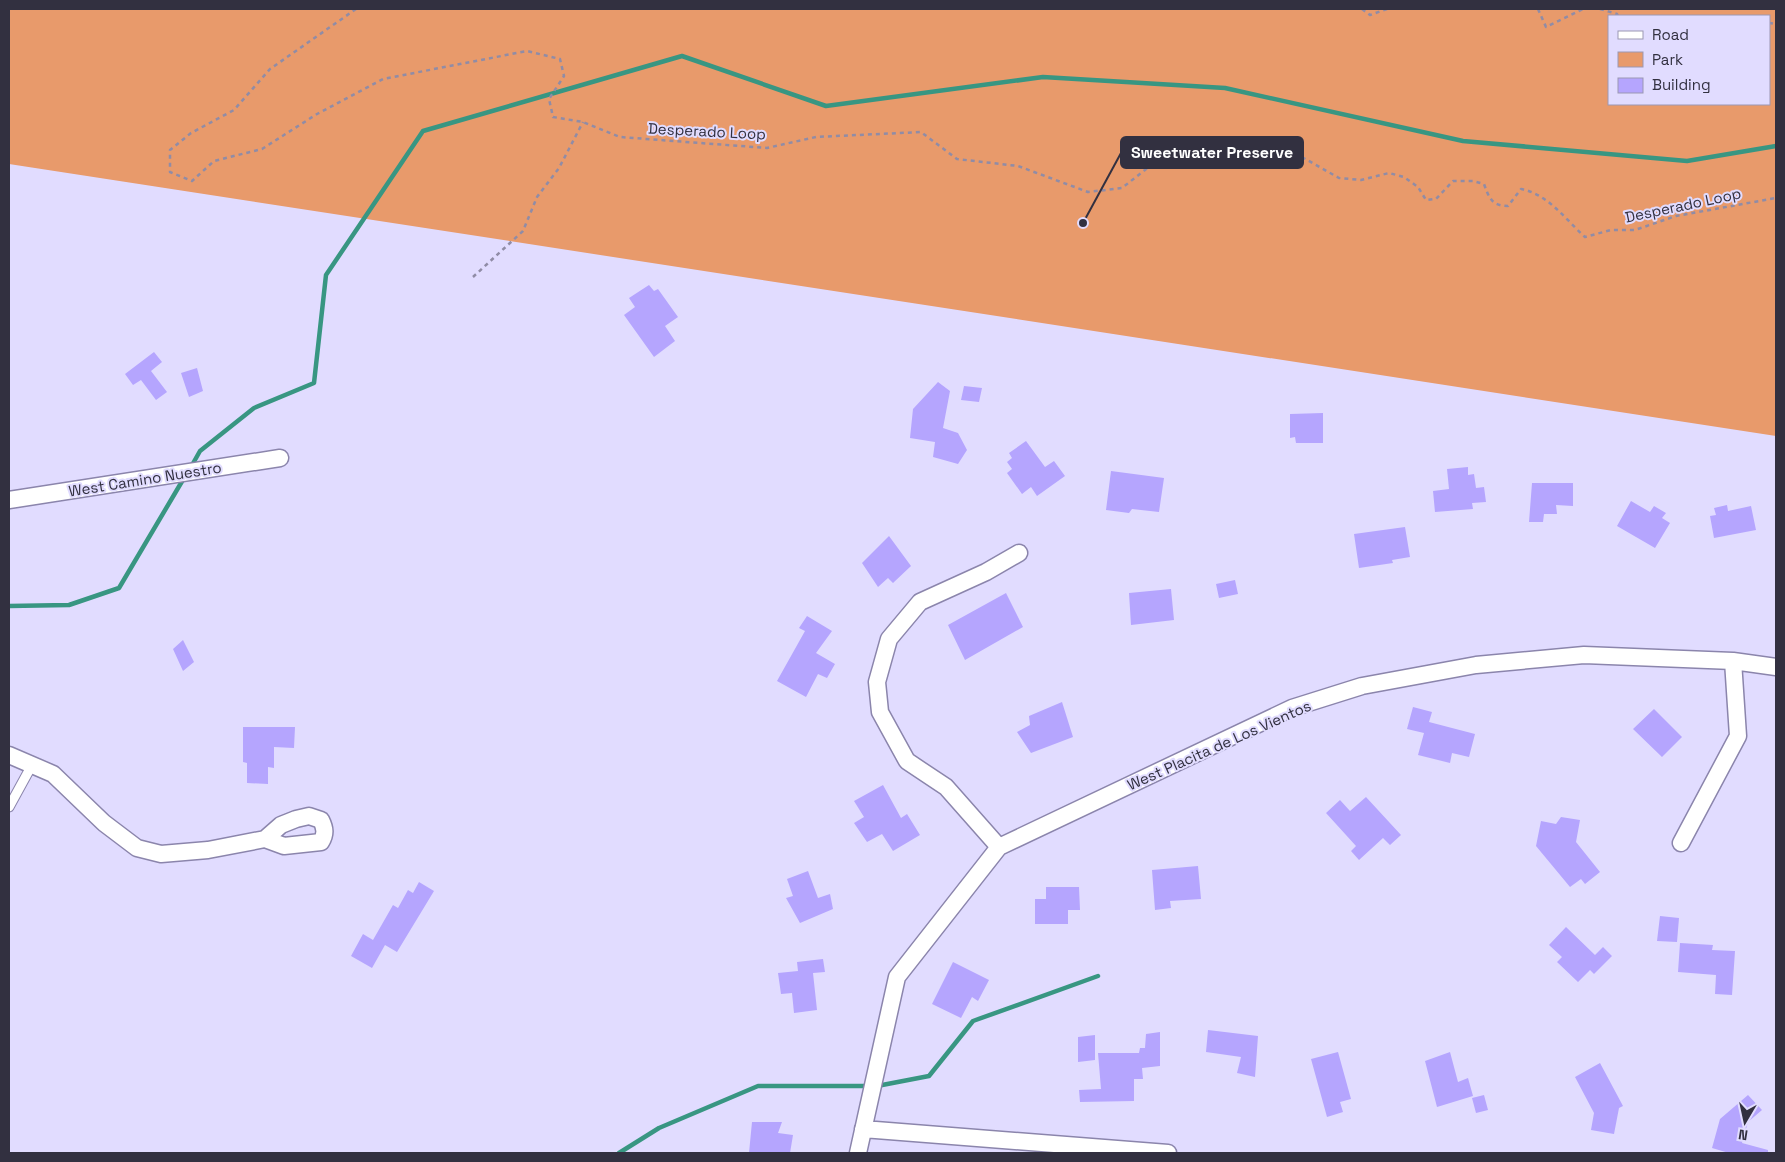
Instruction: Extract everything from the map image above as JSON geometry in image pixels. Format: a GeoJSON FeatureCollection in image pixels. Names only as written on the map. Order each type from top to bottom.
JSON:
{"type":"FeatureCollection","features":[{"type":"Feature","properties":{"kind":"street","name":"West Camino Nuestro"},"geometry":{"type":"LineString","coordinates":[[9,500],[280,458]]}},
{"type":"Feature","properties":{"kind":"street"},"geometry":{"type":"LineString","coordinates":[[858,1153],[897,977],[999,847],[946,787],[908,762],[880,712],[878,682],[889,639],[920,602],[986,572],[1019,553]]}},
{"type":"Feature","properties":{"kind":"street","name":"West Placita de Los Vientos"},"geometry":{"type":"LineString","coordinates":[[999,847],[1292,708],[1362,686],[1476,665],[1584,655],[1734,661],[1776,667]]}},
{"type":"Feature","properties":{"kind":"street"},"geometry":{"type":"LineString","coordinates":[[1681,843],[1738,736],[1734,661]]}},
{"type":"Feature","properties":{"kind":"street"},"geometry":{"type":"LineString","coordinates":[[9,755],[53,774],[104,823],[136,848],[160,854],[189,852],[265,839]]}},
{"type":"Feature","properties":{"kind":"street"},"geometry":{"type":"LineString","coordinates":[[863,1129],[1013,1147],[1168,1153]]}},
{"type":"Feature","properties":{"kind":"lane"},"geometry":{"type":"LineString","coordinates":[[9,807],[32,765]]}},
{"type":"Feature","properties":{"kind":"path","name":"Desperado Loop"},"geometry":{"type":"LineString","coordinates":[[356,9],[270,69],[234,110],[191,133],[170,150],[170,172],[192,181],[214,161],[262,149],[317,114],[383,79],[526,51],[560,59],[564,76],[549,99],[553,117],[583,122],[620,137],[767,148],[816,137],[921,132],[957,158],[1018,166],[1088,192],[1122,188],[1164,155],[1202,160],[1248,146],[1293,152],[1339,178],[1361,180],[1389,173],[1404,177],[1418,187],[1426,200],[1436,199],[1453,181],[1473,181],[1484,184],[1490,201],[1498,206],[1508,206],[1521,189],[1535,191],[1545,201],[1558,209],[1568,222],[1585,237],[1611,230],[1635,230],[1676,216],[1776,198]]}},
{"type":"Feature","properties":{"kind":"path"},"geometry":{"type":"LineString","coordinates":[[1362,9],[1370,15],[1387,9]]}},
{"type":"Feature","properties":{"kind":"path"},"geometry":{"type":"LineString","coordinates":[[1538,9],[1546,27],[1583,9]]}},
{"type":"Feature","properties":{"kind":"path"},"geometry":{"type":"LineString","coordinates":[[1600,9],[1618,15]]}},
{"type":"Feature","properties":{"kind":"path"},"geometry":{"type":"LineString","coordinates":[[473,277],[524,231],[537,197],[559,168],[583,122]]}},
{"type":"Feature","properties":{"kind":"green space"},"geometry":{"type":"Polygon","coordinates":[[[9,9],[1776,9],[1776,436],[9,164],[9,9]]]}},
{"type":"Feature","properties":{"kind":"building"},"geometry":{"type":"Polygon","coordinates":[[[649,285],[654,291],[658,289],[678,317],[665,326],[675,341],[654,357],[624,315],[635,307],[629,298],[649,285]]]}},
{"type":"Feature","properties":{"kind":"building"},"geometry":{"type":"Polygon","coordinates":[[[154,352],[162,362],[151,371],[167,392],[156,400],[141,380],[133,385],[125,374],[154,352]]]}},
{"type":"Feature","properties":{"kind":"building"},"geometry":{"type":"Polygon","coordinates":[[[197,368],[203,391],[189,397],[181,373],[197,368]]]}},
{"type":"Feature","properties":{"kind":"building"},"geometry":{"type":"Polygon","coordinates":[[[938,382],[950,391],[943,428],[958,433],[967,450],[958,464],[933,457],[935,442],[910,438],[913,409],[938,382]]]}},
{"type":"Feature","properties":{"kind":"building"},"geometry":{"type":"Polygon","coordinates":[[[964,386],[982,388],[979,402],[961,400],[964,386]]]}},
{"type":"Feature","properties":{"kind":"building"},"geometry":{"type":"Polygon","coordinates":[[[1323,413],[1323,443],[1296,443],[1295,437],[1290,438],[1290,414],[1323,413]]]}},
{"type":"Feature","properties":{"kind":"building"},"geometry":{"type":"Polygon","coordinates":[[[1026,441],[1045,467],[1054,461],[1065,476],[1037,496],[1031,487],[1022,494],[1007,473],[1012,469],[1007,462],[1012,458],[1009,453],[1026,441]]]}},
{"type":"Feature","properties":{"kind":"building"},"geometry":{"type":"Polygon","coordinates":[[[1468,467],[1468,475],[1474,474],[1476,488],[1484,487],[1486,502],[1472,503],[1473,509],[1435,512],[1433,491],[1449,489],[1447,469],[1468,467]]]}},
{"type":"Feature","properties":{"kind":"building"},"geometry":{"type":"Polygon","coordinates":[[[1111,471],[1164,478],[1159,512],[1132,509],[1129,513],[1106,510],[1111,471]]]}},
{"type":"Feature","properties":{"kind":"building"},"geometry":{"type":"Polygon","coordinates":[[[1532,483],[1573,483],[1573,506],[1556,505],[1557,514],[1544,514],[1543,522],[1529,522],[1532,483]]]}},
{"type":"Feature","properties":{"kind":"building"},"geometry":{"type":"Polygon","coordinates":[[[1631,501],[1650,512],[1654,506],[1666,513],[1662,518],[1670,523],[1655,548],[1617,526],[1631,501]]]}},
{"type":"Feature","properties":{"kind":"building"},"geometry":{"type":"Polygon","coordinates":[[[1727,505],[1728,511],[1751,506],[1756,530],[1714,538],[1710,516],[1716,515],[1714,508],[1727,505]]]}},
{"type":"Feature","properties":{"kind":"building"},"geometry":{"type":"Polygon","coordinates":[[[1405,527],[1410,557],[1392,560],[1393,563],[1359,568],[1354,534],[1405,527]]]}},
{"type":"Feature","properties":{"kind":"building"},"geometry":{"type":"Polygon","coordinates":[[[889,536],[911,566],[893,583],[888,578],[878,587],[862,563],[889,536]]]}},
{"type":"Feature","properties":{"kind":"building"},"geometry":{"type":"Polygon","coordinates":[[[1235,580],[1238,594],[1219,598],[1216,584],[1235,580]]]}},
{"type":"Feature","properties":{"kind":"building"},"geometry":{"type":"Polygon","coordinates":[[[1171,589],[1174,620],[1131,625],[1129,593],[1171,589]]]}},
{"type":"Feature","properties":{"kind":"building"},"geometry":{"type":"Polygon","coordinates":[[[1006,593],[1023,627],[965,660],[948,625],[1006,593]]]}},
{"type":"Feature","properties":{"kind":"building"},"geometry":{"type":"Polygon","coordinates":[[[807,616],[832,631],[816,653],[835,664],[827,678],[818,674],[806,697],[777,681],[805,631],[799,628],[807,616]]]}},
{"type":"Feature","properties":{"kind":"building"},"geometry":{"type":"Polygon","coordinates":[[[183,640],[194,662],[183,671],[173,649],[183,640]]]}},
{"type":"Feature","properties":{"kind":"building"},"geometry":{"type":"Polygon","coordinates":[[[1062,702],[1073,737],[1031,753],[1017,732],[1030,725],[1029,716],[1062,702]]]}},
{"type":"Feature","properties":{"kind":"building"},"geometry":{"type":"Polygon","coordinates":[[[1413,707],[1432,712],[1429,722],[1475,734],[1469,757],[1452,753],[1450,763],[1418,755],[1424,733],[1407,729],[1413,707]]]}},
{"type":"Feature","properties":{"kind":"building"},"geometry":{"type":"Polygon","coordinates":[[[1654,709],[1682,737],[1662,757],[1633,729],[1654,709]]]}},
{"type":"Feature","properties":{"kind":"building"},"geometry":{"type":"Polygon","coordinates":[[[243,727],[295,727],[294,748],[274,747],[274,768],[268,767],[268,784],[247,783],[247,763],[243,762],[243,727]]]}},
{"type":"Feature","properties":{"kind":"building"},"geometry":{"type":"Polygon","coordinates":[[[883,785],[901,818],[907,814],[920,835],[893,851],[882,834],[867,842],[854,823],[864,817],[854,801],[883,785]]]}},
{"type":"Feature","properties":{"kind":"building"},"geometry":{"type":"Polygon","coordinates":[[[1366,797],[1401,835],[1390,845],[1383,838],[1359,860],[1351,851],[1356,846],[1326,813],[1340,800],[1350,811],[1366,797]]]}},
{"type":"Feature","properties":{"kind":"building"},"geometry":{"type":"Polygon","coordinates":[[[1561,817],[1580,820],[1576,842],[1600,872],[1585,884],[1581,879],[1570,887],[1536,846],[1541,821],[1556,824],[1561,817]]]}},
{"type":"Feature","properties":{"kind":"building"},"geometry":{"type":"Polygon","coordinates":[[[1198,866],[1201,899],[1170,901],[1171,908],[1155,910],[1152,870],[1198,866]]]}},
{"type":"Feature","properties":{"kind":"building"},"geometry":{"type":"Polygon","coordinates":[[[808,871],[818,898],[830,894],[833,909],[800,923],[786,898],[793,896],[787,879],[808,871]]]}},
{"type":"Feature","properties":{"kind":"building"},"geometry":{"type":"Polygon","coordinates":[[[419,882],[434,891],[397,952],[385,945],[372,968],[351,956],[363,934],[373,940],[393,905],[398,908],[408,890],[413,893],[419,882]]]}},
{"type":"Feature","properties":{"kind":"building"},"geometry":{"type":"Polygon","coordinates":[[[1046,887],[1079,887],[1080,910],[1068,910],[1068,924],[1035,924],[1035,899],[1046,899],[1046,887]]]}},
{"type":"Feature","properties":{"kind":"building"},"geometry":{"type":"Polygon","coordinates":[[[1660,916],[1679,918],[1677,942],[1657,941],[1660,916]]]}},
{"type":"Feature","properties":{"kind":"building"},"geometry":{"type":"Polygon","coordinates":[[[1566,927],[1595,955],[1603,947],[1612,956],[1594,974],[1590,970],[1578,982],[1557,962],[1562,957],[1549,945],[1566,927]]]}},
{"type":"Feature","properties":{"kind":"building"},"geometry":{"type":"Polygon","coordinates":[[[1680,943],[1713,945],[1712,950],[1735,951],[1732,995],[1715,994],[1716,975],[1678,972],[1680,943]]]}},
{"type":"Feature","properties":{"kind":"building"},"geometry":{"type":"Polygon","coordinates":[[[823,959],[825,972],[813,973],[817,1010],[794,1013],[792,993],[781,994],[778,973],[798,971],[797,962],[823,959]]]}},
{"type":"Feature","properties":{"kind":"building"},"geometry":{"type":"Polygon","coordinates":[[[953,962],[989,980],[978,1001],[972,997],[961,1018],[932,1004],[953,962]]]}},
{"type":"Feature","properties":{"kind":"building"},"geometry":{"type":"Polygon","coordinates":[[[1208,1030],[1258,1036],[1255,1077],[1237,1073],[1241,1057],[1206,1052],[1208,1030]]]}},
{"type":"Feature","properties":{"kind":"building"},"geometry":{"type":"Polygon","coordinates":[[[1160,1032],[1160,1066],[1142,1068],[1143,1079],[1134,1079],[1134,1101],[1080,1102],[1079,1090],[1101,1089],[1098,1053],[1139,1053],[1140,1048],[1145,1048],[1146,1034],[1160,1032]]]}},
{"type":"Feature","properties":{"kind":"building"},"geometry":{"type":"Polygon","coordinates":[[[1095,1035],[1095,1060],[1078,1062],[1078,1037],[1095,1035]]]}},
{"type":"Feature","properties":{"kind":"building"},"geometry":{"type":"Polygon","coordinates":[[[1338,1052],[1351,1099],[1340,1102],[1343,1112],[1327,1117],[1311,1059],[1338,1052]]]}},
{"type":"Feature","properties":{"kind":"building"},"geometry":{"type":"Polygon","coordinates":[[[1450,1052],[1458,1082],[1468,1078],[1473,1096],[1437,1107],[1425,1061],[1450,1052]]]}},
{"type":"Feature","properties":{"kind":"building"},"geometry":{"type":"Polygon","coordinates":[[[1600,1063],[1623,1106],[1619,1108],[1614,1134],[1591,1130],[1594,1113],[1575,1077],[1600,1063]]]}},
{"type":"Feature","properties":{"kind":"building"},"geometry":{"type":"Polygon","coordinates":[[[1484,1095],[1488,1110],[1476,1113],[1472,1098],[1484,1095]]]}},
{"type":"Feature","properties":{"kind":"building"},"geometry":{"type":"Polygon","coordinates":[[[1748,1095],[1762,1110],[1748,1122],[1742,1143],[1768,1150],[1768,1153],[1729,1153],[1712,1148],[1720,1119],[1748,1095]]]}},
{"type":"Feature","properties":{"kind":"building"},"geometry":{"type":"Polygon","coordinates":[[[752,1122],[782,1122],[778,1133],[793,1135],[790,1153],[749,1153],[752,1122]]]}},
{"type":"Feature","properties":{"kind":"waterway"},"geometry":{"type":"LineString","coordinates":[[191,467],[200,451],[254,408],[314,383],[326,275],[423,131],[682,56],[826,106],[1043,77],[1225,88],[1463,141],[1687,161],[1776,146]]}},
{"type":"Feature","properties":{"kind":"waterway"},"geometry":{"type":"LineString","coordinates":[[9,606],[69,605],[119,588],[184,478]]}},
{"type":"Feature","properties":{"kind":"waterway"},"geometry":{"type":"LineString","coordinates":[[877,1086],[929,1076],[973,1021],[1098,976]]}},
{"type":"Feature","properties":{"kind":"waterway"},"geometry":{"type":"LineString","coordinates":[[619,1153],[659,1128],[758,1086],[869,1086]]}},
{"type":"Feature","properties":{"kind":"place","name":"Sweetwater Preserve"},"geometry":{"type":"Point","coordinates":[1083,223]}}]}
